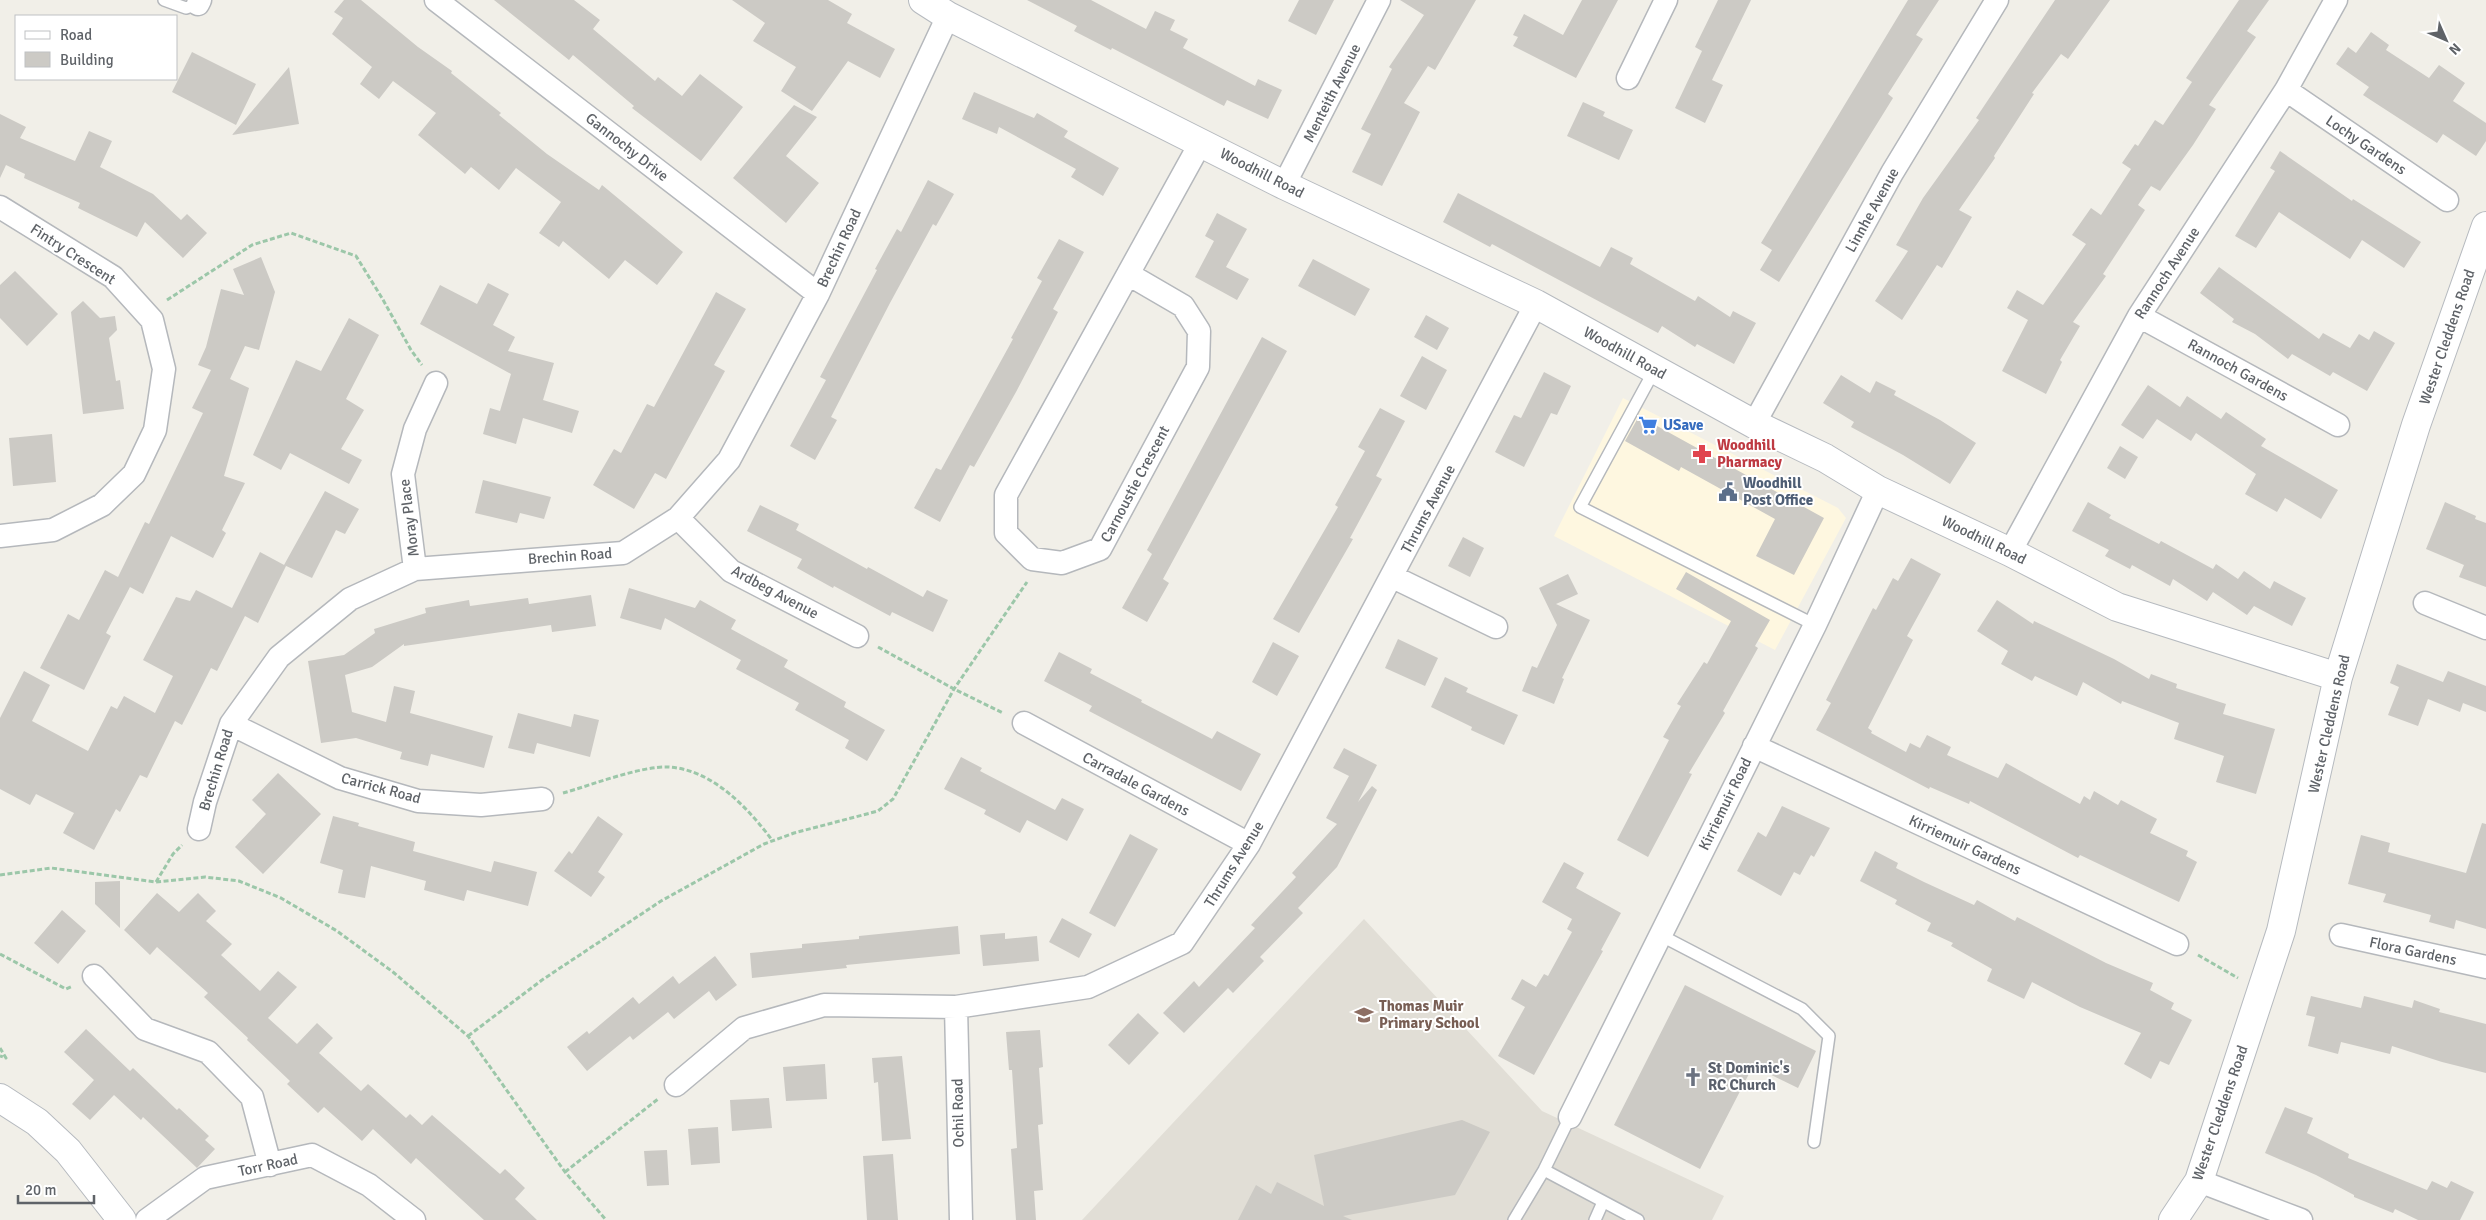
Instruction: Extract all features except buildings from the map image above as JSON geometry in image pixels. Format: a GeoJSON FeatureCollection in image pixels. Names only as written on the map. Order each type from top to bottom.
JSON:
{"type":"FeatureCollection","features":[{"type":"Feature","properties":{"kind":"street","name":"Gannochy Drive"},"geometry":{"type":"LineString","coordinates":[[436,0],[818,294]]}},
{"type":"Feature","properties":{"kind":"street","name":"Woodhill Road"},"geometry":{"type":"LineString","coordinates":[[923,0],[948,16],[1284,185],[1536,304],[1754,424],[1825,458],[1878,490],[2010,552],[2117,607],[2338,677]]}},
{"type":"Feature","properties":{"kind":"street","name":"Menteith Avenue"},"geometry":{"type":"LineString","coordinates":[[1284,185],[1380,0]]}},
{"type":"Feature","properties":{"kind":"street"},"geometry":{"type":"LineString","coordinates":[[1628,78],[1666,0]]}},
{"type":"Feature","properties":{"kind":"street","name":"Linnhe Avenue"},"geometry":{"type":"LineString","coordinates":[[1754,424],[1892,173],[1997,0]]}},
{"type":"Feature","properties":{"kind":"street","name":"Rannoch Avenue"},"geometry":{"type":"LineString","coordinates":[[2010,552],[2139,316],[2286,90],[2336,0]]}},
{"type":"Feature","properties":{"kind":"street","name":"Brechin Road"},"geometry":{"type":"LineString","coordinates":[[199,829],[204,802],[231,724],[279,658],[350,599],[415,568],[623,553],[678,518],[729,460],[818,294],[948,16]]}},
{"type":"Feature","properties":{"kind":"street","name":"Lochy Gardens"},"geometry":{"type":"LineString","coordinates":[[2286,90],[2447,200]]}},
{"type":"Feature","properties":{"kind":"street","name":"Carnoustie Crescent"},"geometry":{"type":"LineString","coordinates":[[1128,274],[1183,306],[1199,331],[1198,367],[1100,549],[1062,563],[1032,559],[1006,533],[1006,495],[1128,274],[1201,142]]}},
{"type":"Feature","properties":{"kind":"street","name":"Fintry Crescent"},"geometry":{"type":"LineString","coordinates":[[0,207],[113,277],[152,320],[164,369],[155,430],[134,474],[102,505],[53,530],[0,536]]}},
{"type":"Feature","properties":{"kind":"street","name":"Wester Cleddens Road"},"geometry":{"type":"LineString","coordinates":[[2173,1220],[2199,1181],[2281,931],[2338,677],[2416,425],[2486,226]]}},
{"type":"Feature","properties":{"kind":"street","name":"Thrums Avenue"},"geometry":{"type":"LineString","coordinates":[[676,1085],[744,1028],[824,1005],[956,1007],[1088,988],[1182,943],[1249,844],[1393,577],[1536,304]]}},
{"type":"Feature","properties":{"kind":"street","name":"Rannoch Gardens"},"geometry":{"type":"LineString","coordinates":[[2139,316],[2338,425]]}},
{"type":"Feature","properties":{"kind":"street","name":"Moray Place"},"geometry":{"type":"LineString","coordinates":[[415,568],[403,474],[415,429],[436,383]]}},
{"type":"Feature","properties":{"kind":"street","name":"Kirriemuir Road"},"geometry":{"type":"LineString","coordinates":[[1570,1117],[1815,625],[1878,490]]}},
{"type":"Feature","properties":{"kind":"street","name":"Ardbeg Avenue"},"geometry":{"type":"LineString","coordinates":[[678,518],[731,571],[857,636]]}},
{"type":"Feature","properties":{"kind":"street"},"geometry":{"type":"LineString","coordinates":[[1393,577],[1496,627]]}},
{"type":"Feature","properties":{"kind":"street"},"geometry":{"type":"LineString","coordinates":[[2425,603],[2486,628]]}},
{"type":"Feature","properties":{"kind":"street","name":"Carradale Gardens"},"geometry":{"type":"LineString","coordinates":[[1024,722],[1249,844]]}},
{"type":"Feature","properties":{"kind":"street","name":"Carrick Road"},"geometry":{"type":"LineString","coordinates":[[231,724],[340,778],[418,800],[481,806],[542,799]]}},
{"type":"Feature","properties":{"kind":"street","name":"Kirriemuir Gardens"},"geometry":{"type":"LineString","coordinates":[[1754,746],[2177,944]]}},
{"type":"Feature","properties":{"kind":"street","name":"Flora Gardens"},"geometry":{"type":"LineString","coordinates":[[2341,935],[2486,967]]}},
{"type":"Feature","properties":{"kind":"street"},"geometry":{"type":"LineString","coordinates":[[94,976],[145,1029],[208,1052],[252,1097],[270,1166]]}},
{"type":"Feature","properties":{"kind":"street","name":"Ochil Road"},"geometry":{"type":"LineString","coordinates":[[956,1007],[961,1220]]}},
{"type":"Feature","properties":{"kind":"street"},"geometry":{"type":"LineString","coordinates":[[0,1098],[37,1122],[68,1151],[122,1220]]}},
{"type":"Feature","properties":{"kind":"street","name":"Torr Road"},"geometry":{"type":"LineString","coordinates":[[147,1220],[205,1178],[270,1166],[312,1155],[369,1185],[414,1220]]}},
{"type":"Feature","properties":{"kind":"street"},"geometry":{"type":"LineString","coordinates":[[2199,1181],[2301,1220]]}},
{"type":"Feature","properties":{"kind":"lane"},"geometry":{"type":"LineString","coordinates":[[164,0],[186,8],[199,2]]}},
{"type":"Feature","properties":{"kind":"lane"},"geometry":{"type":"LineString","coordinates":[[1655,369],[1580,507],[1815,625]]}},
{"type":"Feature","properties":{"kind":"lane"},"geometry":{"type":"LineString","coordinates":[[1660,935],[1802,1009],[1829,1036],[1814,1142]]}},
{"type":"Feature","properties":{"kind":"lane"},"geometry":{"type":"LineString","coordinates":[[1514,1220],[1544,1170],[1570,1117]]}},
{"type":"Feature","properties":{"kind":"lane"},"geometry":{"type":"LineString","coordinates":[[1544,1170],[1638,1220]]}},
{"type":"Feature","properties":{"kind":"lane"},"geometry":{"type":"LineString","coordinates":[[1595,1220],[1603,1202]]}},
{"type":"Feature","properties":{"kind":"path"},"geometry":{"type":"LineString","coordinates":[[146,313],[252,245],[291,233],[356,256],[411,350],[436,383]]}},
{"type":"Feature","properties":{"kind":"path"},"geometry":{"type":"LineString","coordinates":[[468,1036],[542,980],[661,901],[772,840],[878,811],[893,799],[954,689],[1041,560]]}},
{"type":"Feature","properties":{"kind":"path"},"geometry":{"type":"LineString","coordinates":[[857,636],[954,689],[1024,722]]}},
{"type":"Feature","properties":{"kind":"path"},"geometry":{"type":"LineString","coordinates":[[542,799],[647,770],[668,767],[684,770],[709,780],[752,814],[772,840]]}},
{"type":"Feature","properties":{"kind":"path"},"geometry":{"type":"LineString","coordinates":[[156,882],[173,854],[199,829]]}},
{"type":"Feature","properties":{"kind":"path"},"geometry":{"type":"LineString","coordinates":[[0,875],[51,868],[156,882],[205,878],[238,881],[281,898],[337,931],[393,972],[468,1036],[565,1172],[606,1220]]}},
{"type":"Feature","properties":{"kind":"path"},"geometry":{"type":"LineString","coordinates":[[2177,944],[2262,991]]}},
{"type":"Feature","properties":{"kind":"path"},"geometry":{"type":"LineString","coordinates":[[0,954],[66,989],[94,976]]}},
{"type":"Feature","properties":{"kind":"path"},"geometry":{"type":"LineString","coordinates":[[0,1048],[6,1058],[0,1056]]}},
{"type":"Feature","properties":{"kind":"path"},"geometry":{"type":"LineString","coordinates":[[565,1172],[676,1085]]}},
{"type":"Feature","properties":{"kind":"shaded area"},"geometry":{"type":"Polygon","coordinates":[[[1623,398],[1838,508],[1846,518],[1775,650],[1554,536],[1623,398]]]}},
{"type":"Feature","properties":{"kind":"shaded area","name":"Thomas Muir Primary School"},"geometry":{"type":"Polygon","coordinates":[[[1364,919],[1542,1111],[1724,1196],[1712,1220],[1082,1220],[1364,919]]]}},
{"type":"Feature","properties":{"kind":"place","name":"USave"},"geometry":{"type":"Point","coordinates":[1648,425]}},
{"type":"Feature","properties":{"kind":"place","name":"Woodhill Pharmacy"},"geometry":{"type":"Point","coordinates":[1702,454]}},
{"type":"Feature","properties":{"kind":"place","name":"Woodhill Post Office"},"geometry":{"type":"Point","coordinates":[1728,492]}},
{"type":"Feature","properties":{"kind":"place","name":"Thomas Muir Primary School"},"geometry":{"type":"Point","coordinates":[1364,1015]}},
{"type":"Feature","properties":{"kind":"place","name":"St Dominic's RC Church"},"geometry":{"type":"Point","coordinates":[1693,1077]}}]}
